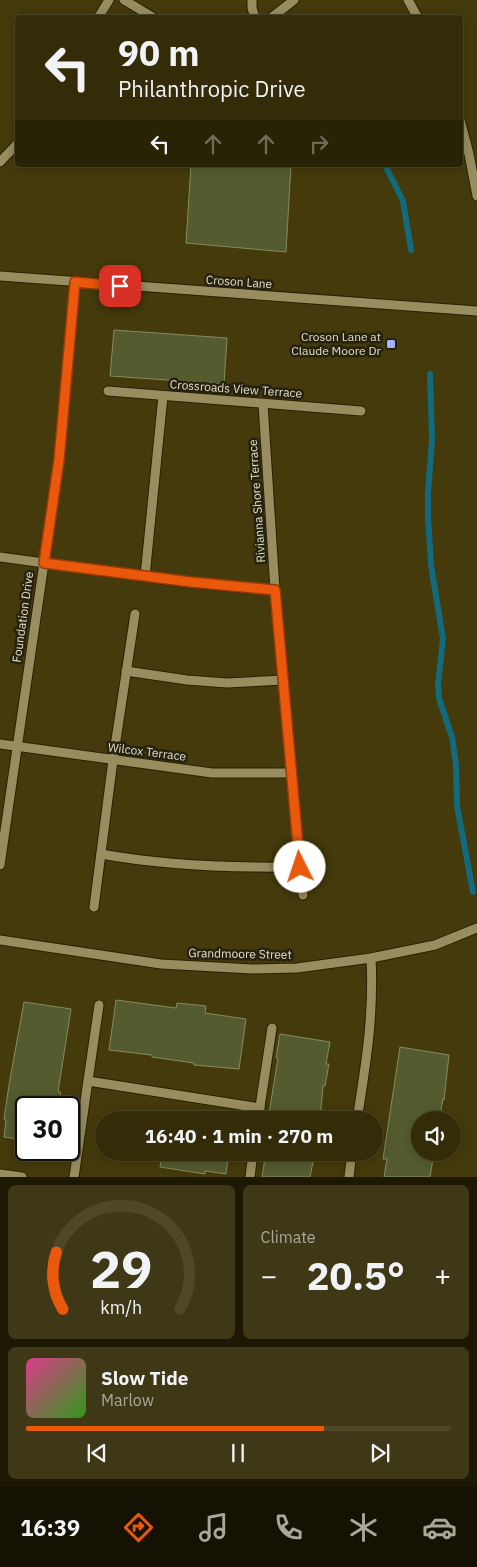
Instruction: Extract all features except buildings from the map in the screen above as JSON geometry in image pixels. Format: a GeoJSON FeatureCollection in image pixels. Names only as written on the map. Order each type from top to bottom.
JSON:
{"type":"FeatureCollection","features":[{"type":"Feature","properties":{"kind":"street"},"geometry":{"type":"LineString","coordinates":[[100,15],[109,0]]}},
{"type":"Feature","properties":{"kind":"street"},"geometry":{"type":"LineString","coordinates":[[124,0],[149,15]]}},
{"type":"Feature","properties":{"kind":"street"},"geometry":{"type":"LineString","coordinates":[[252,0],[254,15]]}},
{"type":"Feature","properties":{"kind":"street"},"geometry":{"type":"LineString","coordinates":[[275,15],[294,0]]}},
{"type":"Feature","properties":{"kind":"street"},"geometry":{"type":"LineString","coordinates":[[408,0],[416,15]]}},
{"type":"Feature","properties":{"kind":"street"},"geometry":{"type":"LineString","coordinates":[[463,131],[477,196]]}},
{"type":"Feature","properties":{"kind":"street"},"geometry":{"type":"LineString","coordinates":[[0,162],[15,146]]}},
{"type":"Feature","properties":{"kind":"street","name":"Croson Lane"},"geometry":{"type":"LineString","coordinates":[[0,276],[477,311]]}},
{"type":"Feature","properties":{"kind":"street","name":"Foundation Drive"},"geometry":{"type":"LineString","coordinates":[[0,864],[59,460],[75,282]]}},
{"type":"Feature","properties":{"kind":"street","name":"Crossroads View Terrace"},"geometry":{"type":"LineString","coordinates":[[108,391],[361,411]]}},
{"type":"Feature","properties":{"kind":"street"},"geometry":{"type":"LineString","coordinates":[[145,576],[163,396]]}},
{"type":"Feature","properties":{"kind":"street","name":"Rivianna Shore Terrace"},"geometry":{"type":"LineString","coordinates":[[263,404],[275,590],[303,895]]}},
{"type":"Feature","properties":{"kind":"street"},"geometry":{"type":"LineString","coordinates":[[0,557],[191,582],[275,590]]}},
{"type":"Feature","properties":{"kind":"street"},"geometry":{"type":"LineString","coordinates":[[94,907],[113,760],[135,614]]}},
{"type":"Feature","properties":{"kind":"street"},"geometry":{"type":"LineString","coordinates":[[126,671],[187,680],[227,683],[284,680]]}},
{"type":"Feature","properties":{"kind":"street","name":"Wilcox Terrace"},"geometry":{"type":"LineString","coordinates":[[0,744],[212,773],[292,773]]}},
{"type":"Feature","properties":{"kind":"street"},"geometry":{"type":"LineString","coordinates":[[102,854],[175,864],[242,868],[300,867]]}},
{"type":"Feature","properties":{"kind":"street","name":"Grandmoore Street"},"geometry":{"type":"LineString","coordinates":[[0,940],[161,964],[243,968],[297,968],[371,958],[435,944],[477,928]]}},
{"type":"Feature","properties":{"kind":"street"},"geometry":{"type":"LineString","coordinates":[[358,1111],[370,1034],[373,994],[371,958]]}},
{"type":"Feature","properties":{"kind":"street"},"geometry":{"type":"LineString","coordinates":[[74,1177],[99,1005]]}},
{"type":"Feature","properties":{"kind":"street"},"geometry":{"type":"LineString","coordinates":[[260,1111],[272,1028]]}},
{"type":"Feature","properties":{"kind":"street"},"geometry":{"type":"LineString","coordinates":[[88,1081],[260,1108]]}},
{"type":"Feature","properties":{"kind":"street"},"geometry":{"type":"LineString","coordinates":[[250,1177],[253,1161]]}},
{"type":"Feature","properties":{"kind":"street"},"geometry":{"type":"LineString","coordinates":[[349,1177],[351,1161]]}},
{"type":"Feature","properties":{"kind":"street"},"geometry":{"type":"LineString","coordinates":[[0,1174],[22,1177]]}},
{"type":"Feature","properties":{"kind":"waterway"},"geometry":{"type":"LineString","coordinates":[[386,167],[403,201],[411,250]]}},
{"type":"Feature","properties":{"kind":"waterway"},"geometry":{"type":"LineString","coordinates":[[430,374],[432,440],[428,516],[431,565],[443,639],[438,684],[439,698],[452,737],[456,765],[457,806],[473,892]]}},
{"type":"Feature","properties":{"kind":"place","name":"Croson Lane at Claude Moore Dr"},"geometry":{"type":"Point","coordinates":[391,344]}},
{"type":"Feature","properties":{"kind":"route"},"geometry":{"type":"LineString","coordinates":[[120,286],[75,282],[59,460],[44,563],[191,582],[275,590],[300,867]]}}]}
